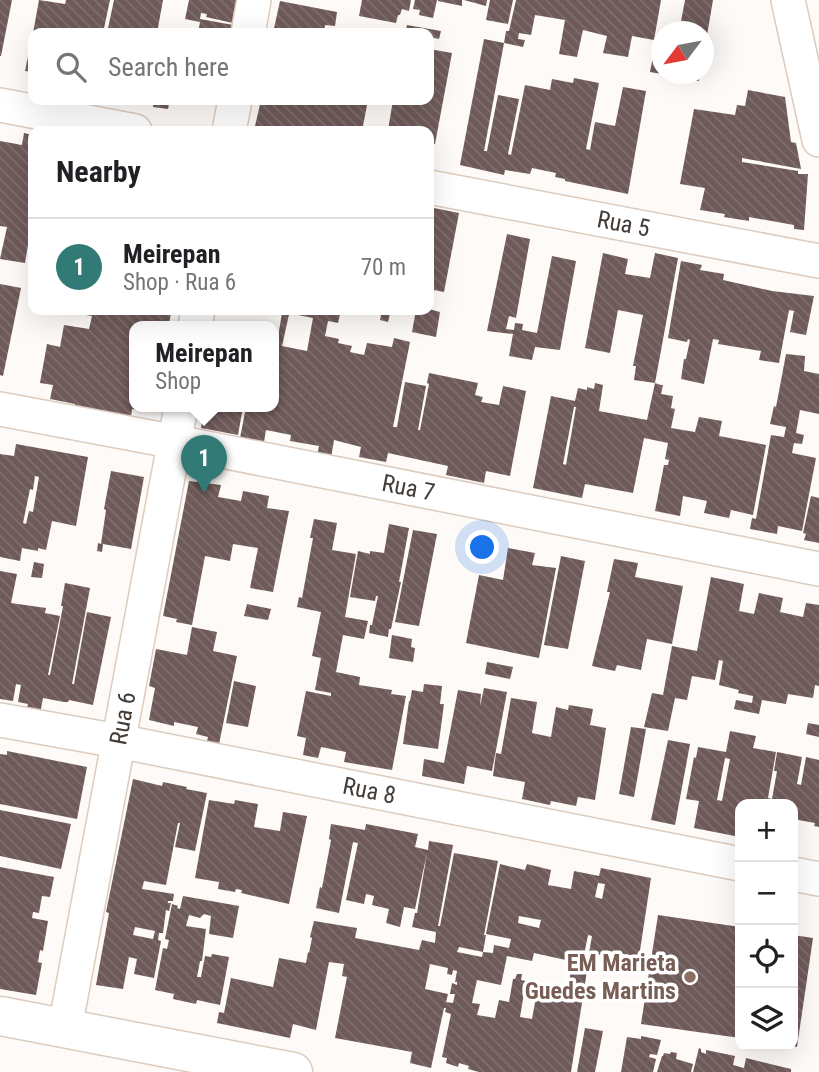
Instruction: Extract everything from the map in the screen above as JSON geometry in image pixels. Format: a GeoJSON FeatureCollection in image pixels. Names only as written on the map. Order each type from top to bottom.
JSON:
{"type":"FeatureCollection","features":[{"type":"Feature","properties":{"kind":"main road"},"geometry":{"type":"LineString","coordinates":[[0,1016],[293,1072]]}},
{"type":"Feature","properties":{"kind":"street"},"geometry":{"type":"LineString","coordinates":[[249,28],[254,0]]}},
{"type":"Feature","properties":{"kind":"street"},"geometry":{"type":"LineString","coordinates":[[788,0],[819,140]]}},
{"type":"Feature","properties":{"kind":"street"},"geometry":{"type":"LineString","coordinates":[[0,105],[109,126]]}},
{"type":"Feature","properties":{"kind":"street"},"geometry":{"type":"LineString","coordinates":[[230,126],[234,105]]}},
{"type":"Feature","properties":{"kind":"street","name":"Rua 5"},"geometry":{"type":"LineString","coordinates":[[434,188],[819,261]]}},
{"type":"Feature","properties":{"kind":"street","name":"Rua 7"},"geometry":{"type":"LineString","coordinates":[[0,409],[819,569]]}},
{"type":"Feature","properties":{"kind":"street","name":"Rua 6"},"geometry":{"type":"LineString","coordinates":[[65,1028],[180,412]]}},
{"type":"Feature","properties":{"kind":"street","name":"Rua 8"},"geometry":{"type":"LineString","coordinates":[[0,720],[735,863]]}},
{"type":"Feature","properties":{"kind":"street"},"geometry":{"type":"LineString","coordinates":[[798,875],[819,879]]}},
{"type":"Feature","properties":{"kind":"building"},"geometry":{"type":"Polygon","coordinates":[[[0,0],[12,0],[1,56],[0,56],[0,0]]]}},
{"type":"Feature","properties":{"kind":"building"},"geometry":{"type":"Polygon","coordinates":[[[39,0],[65,4],[66,0],[110,0],[104,28],[34,28],[39,0]]]}},
{"type":"Feature","properties":{"kind":"building"},"geometry":{"type":"Polygon","coordinates":[[[114,0],[163,0],[158,28],[108,28],[114,0]]]}},
{"type":"Feature","properties":{"kind":"building"},"geometry":{"type":"Polygon","coordinates":[[[189,0],[237,0],[233,23],[206,17],[207,14],[201,13],[200,19],[233,25],[232,28],[199,28],[200,22],[185,19],[189,0]]]}},
{"type":"Feature","properties":{"kind":"building"},"geometry":{"type":"Polygon","coordinates":[[[362,0],[411,0],[409,11],[402,9],[396,23],[359,16],[362,0]]]}},
{"type":"Feature","properties":{"kind":"building"},"geometry":{"type":"Polygon","coordinates":[[[415,0],[437,0],[433,18],[419,15],[420,10],[413,9],[415,0]]]}},
{"type":"Feature","properties":{"kind":"building"},"geometry":{"type":"Polygon","coordinates":[[[462,0],[462,6],[438,1],[462,0]]]}},
{"type":"Feature","properties":{"kind":"building"},"geometry":{"type":"Polygon","coordinates":[[[464,0],[487,0],[486,6],[464,0]]]}},
{"type":"Feature","properties":{"kind":"building"},"geometry":{"type":"Polygon","coordinates":[[[490,0],[513,0],[508,24],[486,20],[490,0]]]}},
{"type":"Feature","properties":{"kind":"building"},"geometry":{"type":"Polygon","coordinates":[[[516,0],[661,0],[657,21],[651,21],[651,39],[632,36],[628,57],[603,53],[607,36],[583,30],[577,57],[559,54],[565,20],[535,15],[531,35],[519,33],[518,39],[525,40],[523,47],[504,43],[506,31],[509,31],[516,0]]]}},
{"type":"Feature","properties":{"kind":"building"},"geometry":{"type":"Polygon","coordinates":[[[685,0],[713,0],[709,21],[681,21],[685,0]]]}},
{"type":"Feature","properties":{"kind":"building"},"geometry":{"type":"Polygon","coordinates":[[[280,1],[337,12],[335,26],[274,28],[280,1]]]}},
{"type":"Feature","properties":{"kind":"building"},"geometry":{"type":"Polygon","coordinates":[[[434,30],[441,31],[439,39],[434,38],[434,30]]]}},
{"type":"Feature","properties":{"kind":"building"},"geometry":{"type":"Polygon","coordinates":[[[484,39],[504,43],[484,151],[487,151],[498,95],[519,99],[508,154],[511,155],[525,85],[550,90],[552,79],[573,83],[574,78],[599,83],[586,149],[590,150],[595,122],[615,126],[623,87],[646,91],[628,194],[565,181],[555,177],[556,173],[532,168],[530,174],[505,170],[504,175],[460,165],[484,39]]]}},
{"type":"Feature","properties":{"kind":"building"},"geometry":{"type":"Polygon","coordinates":[[[434,50],[452,53],[435,144],[434,126],[389,126],[392,105],[434,105],[434,50]]]}},
{"type":"Feature","properties":{"kind":"building"},"geometry":{"type":"Polygon","coordinates":[[[748,90],[785,97],[791,142],[796,143],[801,169],[742,158],[742,162],[808,174],[804,230],[794,229],[794,225],[749,217],[749,221],[700,210],[705,188],[680,184],[694,109],[735,115],[737,105],[745,106],[748,90]]]}},
{"type":"Feature","properties":{"kind":"building"},"geometry":{"type":"Polygon","coordinates":[[[153,105],[169,105],[168,109],[153,105]]]}},
{"type":"Feature","properties":{"kind":"building"},"geometry":{"type":"Polygon","coordinates":[[[260,105],[367,105],[363,126],[255,126],[260,105]]]}},
{"type":"Feature","properties":{"kind":"building"},"geometry":{"type":"Polygon","coordinates":[[[24,133],[28,134],[28,245],[25,263],[0,259],[7,227],[0,226],[0,141],[22,145],[24,133]]]}},
{"type":"Feature","properties":{"kind":"building"},"geometry":{"type":"Polygon","coordinates":[[[434,208],[459,213],[444,292],[434,290],[434,208]]]}},
{"type":"Feature","properties":{"kind":"building"},"geometry":{"type":"Polygon","coordinates":[[[507,234],[530,239],[516,318],[509,316],[506,329],[514,330],[515,323],[523,324],[522,330],[537,333],[552,256],[576,261],[560,350],[535,347],[532,360],[509,356],[513,334],[487,331],[507,234]]]}},
{"type":"Feature","properties":{"kind":"building"},"geometry":{"type":"Polygon","coordinates":[[[603,253],[628,259],[625,274],[650,278],[655,253],[678,258],[655,383],[634,380],[636,366],[633,366],[643,315],[618,310],[610,353],[585,348],[603,253]]]}},
{"type":"Feature","properties":{"kind":"building"},"geometry":{"type":"Polygon","coordinates":[[[681,261],[702,265],[700,270],[724,274],[723,280],[772,291],[814,296],[806,335],[790,332],[794,311],[789,310],[779,363],[759,360],[761,351],[718,344],[719,340],[713,339],[704,384],[681,379],[690,340],[687,342],[668,338],[681,261]]]}},
{"type":"Feature","properties":{"kind":"building"},"geometry":{"type":"Polygon","coordinates":[[[0,284],[21,288],[3,376],[0,375],[0,284]]]}},
{"type":"Feature","properties":{"kind":"building"},"geometry":{"type":"Polygon","coordinates":[[[434,310],[440,312],[436,337],[412,332],[415,315],[434,315],[434,310]]]}},
{"type":"Feature","properties":{"kind":"building"},"geometry":{"type":"Polygon","coordinates":[[[86,315],[171,315],[169,321],[129,321],[131,418],[75,408],[75,404],[50,399],[53,385],[40,383],[47,344],[60,347],[64,325],[89,329],[92,316],[86,315]]]}},
{"type":"Feature","properties":{"kind":"building"},"geometry":{"type":"Polygon","coordinates":[[[282,315],[289,315],[282,346],[307,351],[313,318],[298,315],[340,315],[338,323],[328,321],[325,336],[352,346],[350,352],[364,355],[367,343],[392,347],[394,338],[410,342],[393,427],[397,427],[405,382],[426,386],[420,430],[429,373],[478,383],[475,395],[483,397],[481,402],[499,405],[503,386],[526,391],[510,476],[486,471],[484,483],[446,475],[448,466],[388,453],[386,462],[359,457],[361,447],[334,440],[331,458],[317,456],[319,446],[290,441],[291,435],[266,430],[264,442],[240,438],[245,412],[279,412],[279,331],[282,315]]]}},
{"type":"Feature","properties":{"kind":"building"},"geometry":{"type":"Polygon","coordinates":[[[381,315],[390,315],[388,322],[380,320],[381,315]]]}},
{"type":"Feature","properties":{"kind":"building"},"geometry":{"type":"Polygon","coordinates":[[[786,354],[805,356],[804,371],[819,374],[819,414],[800,410],[796,433],[804,435],[802,444],[794,443],[792,453],[816,458],[802,531],[778,526],[777,534],[750,529],[752,518],[756,519],[771,435],[784,437],[786,427],[770,424],[786,354]]]}},
{"type":"Feature","properties":{"kind":"building"},"geometry":{"type":"Polygon","coordinates":[[[595,383],[603,385],[599,411],[647,420],[655,383],[663,385],[661,394],[673,396],[671,408],[675,409],[671,428],[695,432],[699,417],[722,421],[719,436],[766,445],[753,515],[731,510],[729,518],[704,513],[707,501],[683,496],[680,516],[655,511],[664,465],[668,465],[669,460],[665,459],[668,443],[644,438],[633,493],[585,484],[582,498],[533,488],[551,396],[575,401],[578,388],[594,389],[595,383]],[[576,407],[563,464],[566,465],[576,407]]]}},
{"type":"Feature","properties":{"kind":"building"},"geometry":{"type":"Polygon","coordinates":[[[204,412],[242,412],[238,435],[201,428],[204,412]]]}},
{"type":"Feature","properties":{"kind":"building"},"geometry":{"type":"Polygon","coordinates":[[[16,444],[88,457],[76,526],[52,521],[46,550],[22,548],[20,561],[0,557],[0,454],[14,456],[16,444]],[[35,476],[33,490],[30,489],[23,523],[26,524],[29,511],[33,512],[39,477],[35,476]]]}},
{"type":"Feature","properties":{"kind":"building"},"geometry":{"type":"Polygon","coordinates":[[[111,471],[144,477],[131,549],[103,544],[102,552],[97,551],[98,543],[101,544],[111,471]]]}},
{"type":"Feature","properties":{"kind":"building"},"geometry":{"type":"Polygon","coordinates":[[[189,481],[221,485],[218,497],[241,501],[243,491],[269,496],[267,508],[289,511],[273,592],[250,588],[258,548],[233,544],[230,561],[205,556],[192,625],[163,616],[189,481]]]}},
{"type":"Feature","properties":{"kind":"building"},"geometry":{"type":"Polygon","coordinates":[[[811,496],[819,498],[819,543],[804,540],[811,496]]]}},
{"type":"Feature","properties":{"kind":"building"},"geometry":{"type":"Polygon","coordinates":[[[314,519],[337,523],[332,550],[356,554],[345,617],[368,621],[364,639],[343,635],[336,672],[360,677],[359,685],[392,690],[391,694],[406,696],[392,770],[344,762],[346,752],[321,747],[318,758],[303,755],[306,738],[297,736],[306,691],[331,696],[331,693],[315,690],[321,658],[312,656],[321,612],[297,607],[299,597],[302,598],[314,519]]]}},
{"type":"Feature","properties":{"kind":"building"},"geometry":{"type":"Polygon","coordinates":[[[389,524],[409,528],[401,582],[388,637],[369,633],[378,596],[375,601],[350,597],[358,551],[384,553],[389,524]]]}},
{"type":"Feature","properties":{"kind":"building"},"geometry":{"type":"Polygon","coordinates":[[[413,530],[437,534],[419,626],[395,622],[413,530]]]}},
{"type":"Feature","properties":{"kind":"building"},"geometry":{"type":"Polygon","coordinates":[[[508,548],[535,553],[532,565],[556,568],[539,658],[466,643],[479,575],[503,580],[508,548]]]}},
{"type":"Feature","properties":{"kind":"building"},"geometry":{"type":"Polygon","coordinates":[[[561,556],[585,561],[568,649],[544,645],[561,556]]]}},
{"type":"Feature","properties":{"kind":"building"},"geometry":{"type":"Polygon","coordinates":[[[614,559],[638,563],[635,577],[683,586],[672,644],[647,639],[641,670],[617,665],[615,671],[592,666],[610,592],[607,592],[614,559]]]}},
{"type":"Feature","properties":{"kind":"building"},"geometry":{"type":"Polygon","coordinates":[[[34,562],[44,564],[42,578],[31,577],[34,562]]]}},
{"type":"Feature","properties":{"kind":"building"},"geometry":{"type":"Polygon","coordinates":[[[0,571],[17,574],[11,603],[46,608],[45,613],[60,616],[48,675],[63,606],[65,583],[90,588],[72,684],[87,612],[111,617],[93,705],[43,698],[40,714],[26,711],[28,704],[18,702],[21,685],[16,684],[13,701],[0,699],[0,571]]]}},
{"type":"Feature","properties":{"kind":"building"},"geometry":{"type":"Polygon","coordinates":[[[711,577],[744,584],[739,611],[754,614],[759,593],[783,598],[780,612],[803,617],[806,603],[819,605],[819,686],[815,685],[813,698],[788,694],[786,704],[762,700],[759,714],[734,709],[736,700],[752,703],[753,696],[719,685],[723,661],[719,660],[715,680],[692,676],[687,700],[675,698],[668,731],[644,727],[652,693],[663,695],[672,646],[697,651],[711,577]]]}},
{"type":"Feature","properties":{"kind":"building"},"geometry":{"type":"Polygon","coordinates":[[[247,604],[271,609],[268,620],[244,616],[247,604]]]}},
{"type":"Feature","properties":{"kind":"building"},"geometry":{"type":"Polygon","coordinates":[[[192,627],[217,632],[213,651],[237,656],[219,744],[196,734],[198,727],[174,722],[174,726],[149,720],[155,688],[149,686],[156,649],[187,655],[192,627]]]}},
{"type":"Feature","properties":{"kind":"building"},"geometry":{"type":"Polygon","coordinates":[[[392,635],[412,639],[411,647],[415,648],[413,662],[389,658],[392,635]]]}},
{"type":"Feature","properties":{"kind":"building"},"geometry":{"type":"Polygon","coordinates":[[[487,662],[513,667],[510,679],[485,674],[487,662]]]}},
{"type":"Feature","properties":{"kind":"building"},"geometry":{"type":"Polygon","coordinates":[[[234,681],[256,686],[248,727],[226,723],[234,681]]]}},
{"type":"Feature","properties":{"kind":"building"},"geometry":{"type":"Polygon","coordinates":[[[424,684],[442,686],[440,704],[444,704],[438,749],[403,744],[412,690],[423,692],[424,684]]]}},
{"type":"Feature","properties":{"kind":"building"},"geometry":{"type":"Polygon","coordinates":[[[484,688],[507,692],[492,771],[467,766],[464,784],[422,776],[424,759],[444,763],[458,690],[481,694],[480,706],[484,688]]]}},
{"type":"Feature","properties":{"kind":"building"},"geometry":{"type":"Polygon","coordinates":[[[511,698],[537,702],[532,733],[551,737],[556,707],[568,710],[569,705],[593,709],[590,725],[606,728],[595,800],[578,797],[576,806],[551,801],[550,805],[522,799],[525,782],[493,776],[496,753],[501,754],[511,698]]]}},
{"type":"Feature","properties":{"kind":"building"},"geometry":{"type":"Polygon","coordinates":[[[808,723],[819,725],[819,737],[806,734],[808,723]]]}},
{"type":"Feature","properties":{"kind":"building"},"geometry":{"type":"Polygon","coordinates":[[[631,727],[646,729],[634,797],[619,794],[631,727]]]}},
{"type":"Feature","properties":{"kind":"building"},"geometry":{"type":"Polygon","coordinates":[[[730,731],[756,736],[753,748],[776,752],[768,798],[772,799],[735,799],[735,836],[694,828],[699,801],[686,799],[698,747],[726,752],[730,731]],[[725,758],[717,800],[722,801],[730,759],[725,758]]]}},
{"type":"Feature","properties":{"kind":"building"},"geometry":{"type":"Polygon","coordinates":[[[668,740],[690,744],[675,825],[651,820],[668,740]]]}},
{"type":"Feature","properties":{"kind":"building"},"geometry":{"type":"Polygon","coordinates":[[[7,751],[87,767],[77,819],[0,804],[0,754],[7,755],[7,751]]]}},
{"type":"Feature","properties":{"kind":"building"},"geometry":{"type":"Polygon","coordinates":[[[777,752],[802,757],[797,784],[801,785],[806,757],[819,760],[819,827],[814,826],[815,823],[798,820],[798,799],[772,799],[777,752]]]}},
{"type":"Feature","properties":{"kind":"building"},"geometry":{"type":"Polygon","coordinates":[[[133,779],[162,786],[163,782],[207,793],[195,851],[175,847],[178,823],[166,885],[144,881],[142,889],[174,894],[173,901],[168,901],[171,903],[169,911],[166,910],[163,933],[159,933],[158,940],[161,941],[154,978],[134,974],[137,959],[129,957],[123,989],[96,985],[109,913],[106,912],[133,779]],[[135,927],[133,935],[153,939],[155,931],[135,927]]]}},
{"type":"Feature","properties":{"kind":"building"},"geometry":{"type":"Polygon","coordinates":[[[209,800],[234,804],[235,800],[258,804],[254,827],[280,831],[283,812],[307,816],[289,904],[241,893],[242,890],[236,889],[235,892],[218,889],[219,882],[195,878],[209,800]]]}},
{"type":"Feature","properties":{"kind":"building"},"geometry":{"type":"Polygon","coordinates":[[[0,810],[71,824],[61,869],[0,856],[0,810]]]}},
{"type":"Feature","properties":{"kind":"building"},"geometry":{"type":"Polygon","coordinates":[[[331,824],[365,830],[366,824],[418,834],[415,847],[428,850],[429,841],[453,845],[438,926],[454,853],[498,861],[483,952],[493,953],[494,945],[509,948],[511,939],[486,934],[500,864],[525,870],[527,864],[551,870],[548,885],[571,889],[574,871],[599,876],[601,868],[651,878],[639,957],[609,951],[608,956],[589,953],[592,936],[588,935],[581,970],[587,971],[571,1072],[479,1072],[459,1063],[458,1067],[446,1063],[447,1058],[442,1057],[451,1014],[445,1012],[446,1008],[444,1008],[431,1068],[410,1063],[412,1052],[335,1038],[347,977],[342,976],[344,964],[329,962],[316,1030],[293,1024],[290,1038],[217,1023],[219,1012],[224,1013],[231,978],[273,987],[279,958],[306,963],[314,921],[357,928],[355,938],[419,950],[422,940],[435,943],[436,932],[412,927],[417,913],[427,853],[415,909],[404,907],[400,927],[386,923],[389,909],[372,905],[374,896],[366,894],[364,904],[346,900],[358,843],[353,842],[339,913],[316,908],[320,887],[322,888],[331,840],[331,824]],[[598,883],[595,897],[602,899],[605,884],[598,883]],[[519,916],[518,923],[539,928],[541,920],[519,916]],[[459,947],[457,952],[482,957],[483,952],[459,947]],[[534,953],[532,961],[507,956],[501,985],[477,980],[472,1003],[480,1004],[477,1015],[495,1018],[499,1000],[509,1002],[513,979],[517,974],[522,974],[521,980],[526,981],[520,1017],[532,1019],[538,986],[568,991],[571,968],[574,968],[575,962],[534,953]],[[430,964],[425,989],[448,994],[446,1002],[453,1003],[455,994],[450,994],[452,983],[457,985],[457,971],[453,970],[452,975],[447,974],[448,968],[430,964]]]}},
{"type":"Feature","properties":{"kind":"building"},"geometry":{"type":"Polygon","coordinates":[[[0,867],[54,877],[50,897],[42,896],[39,913],[33,912],[32,918],[48,921],[43,951],[40,950],[38,962],[42,963],[36,995],[0,989],[0,867]]]}},
{"type":"Feature","properties":{"kind":"building"},"geometry":{"type":"Polygon","coordinates":[[[183,896],[239,906],[233,938],[209,934],[211,916],[204,914],[200,918],[189,915],[186,926],[206,929],[197,977],[201,977],[205,956],[211,957],[212,954],[229,957],[220,1005],[173,999],[174,994],[155,990],[163,948],[167,949],[169,940],[165,939],[172,904],[180,909],[183,896]]]}},
{"type":"Feature","properties":{"kind":"building"},"geometry":{"type":"Polygon","coordinates":[[[658,915],[735,926],[735,1037],[641,1024],[658,915]]]}},
{"type":"Feature","properties":{"kind":"building"},"geometry":{"type":"Polygon","coordinates":[[[798,936],[813,938],[798,1040],[798,936]]]}},
{"type":"Feature","properties":{"kind":"building"},"geometry":{"type":"Polygon","coordinates":[[[585,1028],[603,1031],[595,1072],[577,1072],[585,1028]]]}},
{"type":"Feature","properties":{"kind":"building"},"geometry":{"type":"Polygon","coordinates":[[[641,1036],[661,1040],[657,1055],[650,1054],[649,1057],[656,1059],[653,1072],[621,1072],[627,1037],[641,1039],[641,1036]]]}},
{"type":"Feature","properties":{"kind":"building"},"geometry":{"type":"Polygon","coordinates":[[[699,1048],[706,1054],[706,1050],[735,1056],[733,1065],[744,1068],[746,1058],[791,1069],[791,1072],[693,1072],[699,1048]]]}},
{"type":"Feature","properties":{"kind":"building"},"geometry":{"type":"Polygon","coordinates":[[[664,1053],[677,1053],[676,1059],[693,1064],[691,1072],[657,1072],[664,1053]]]}},
{"type":"Feature","properties":{"kind":"place","name":"Meirepan"},"geometry":{"type":"Point","coordinates":[204,493]}},
{"type":"Feature","properties":{"kind":"place","name":"EM Marieta Guedes Martins"},"geometry":{"type":"Point","coordinates":[690,977]}}]}
